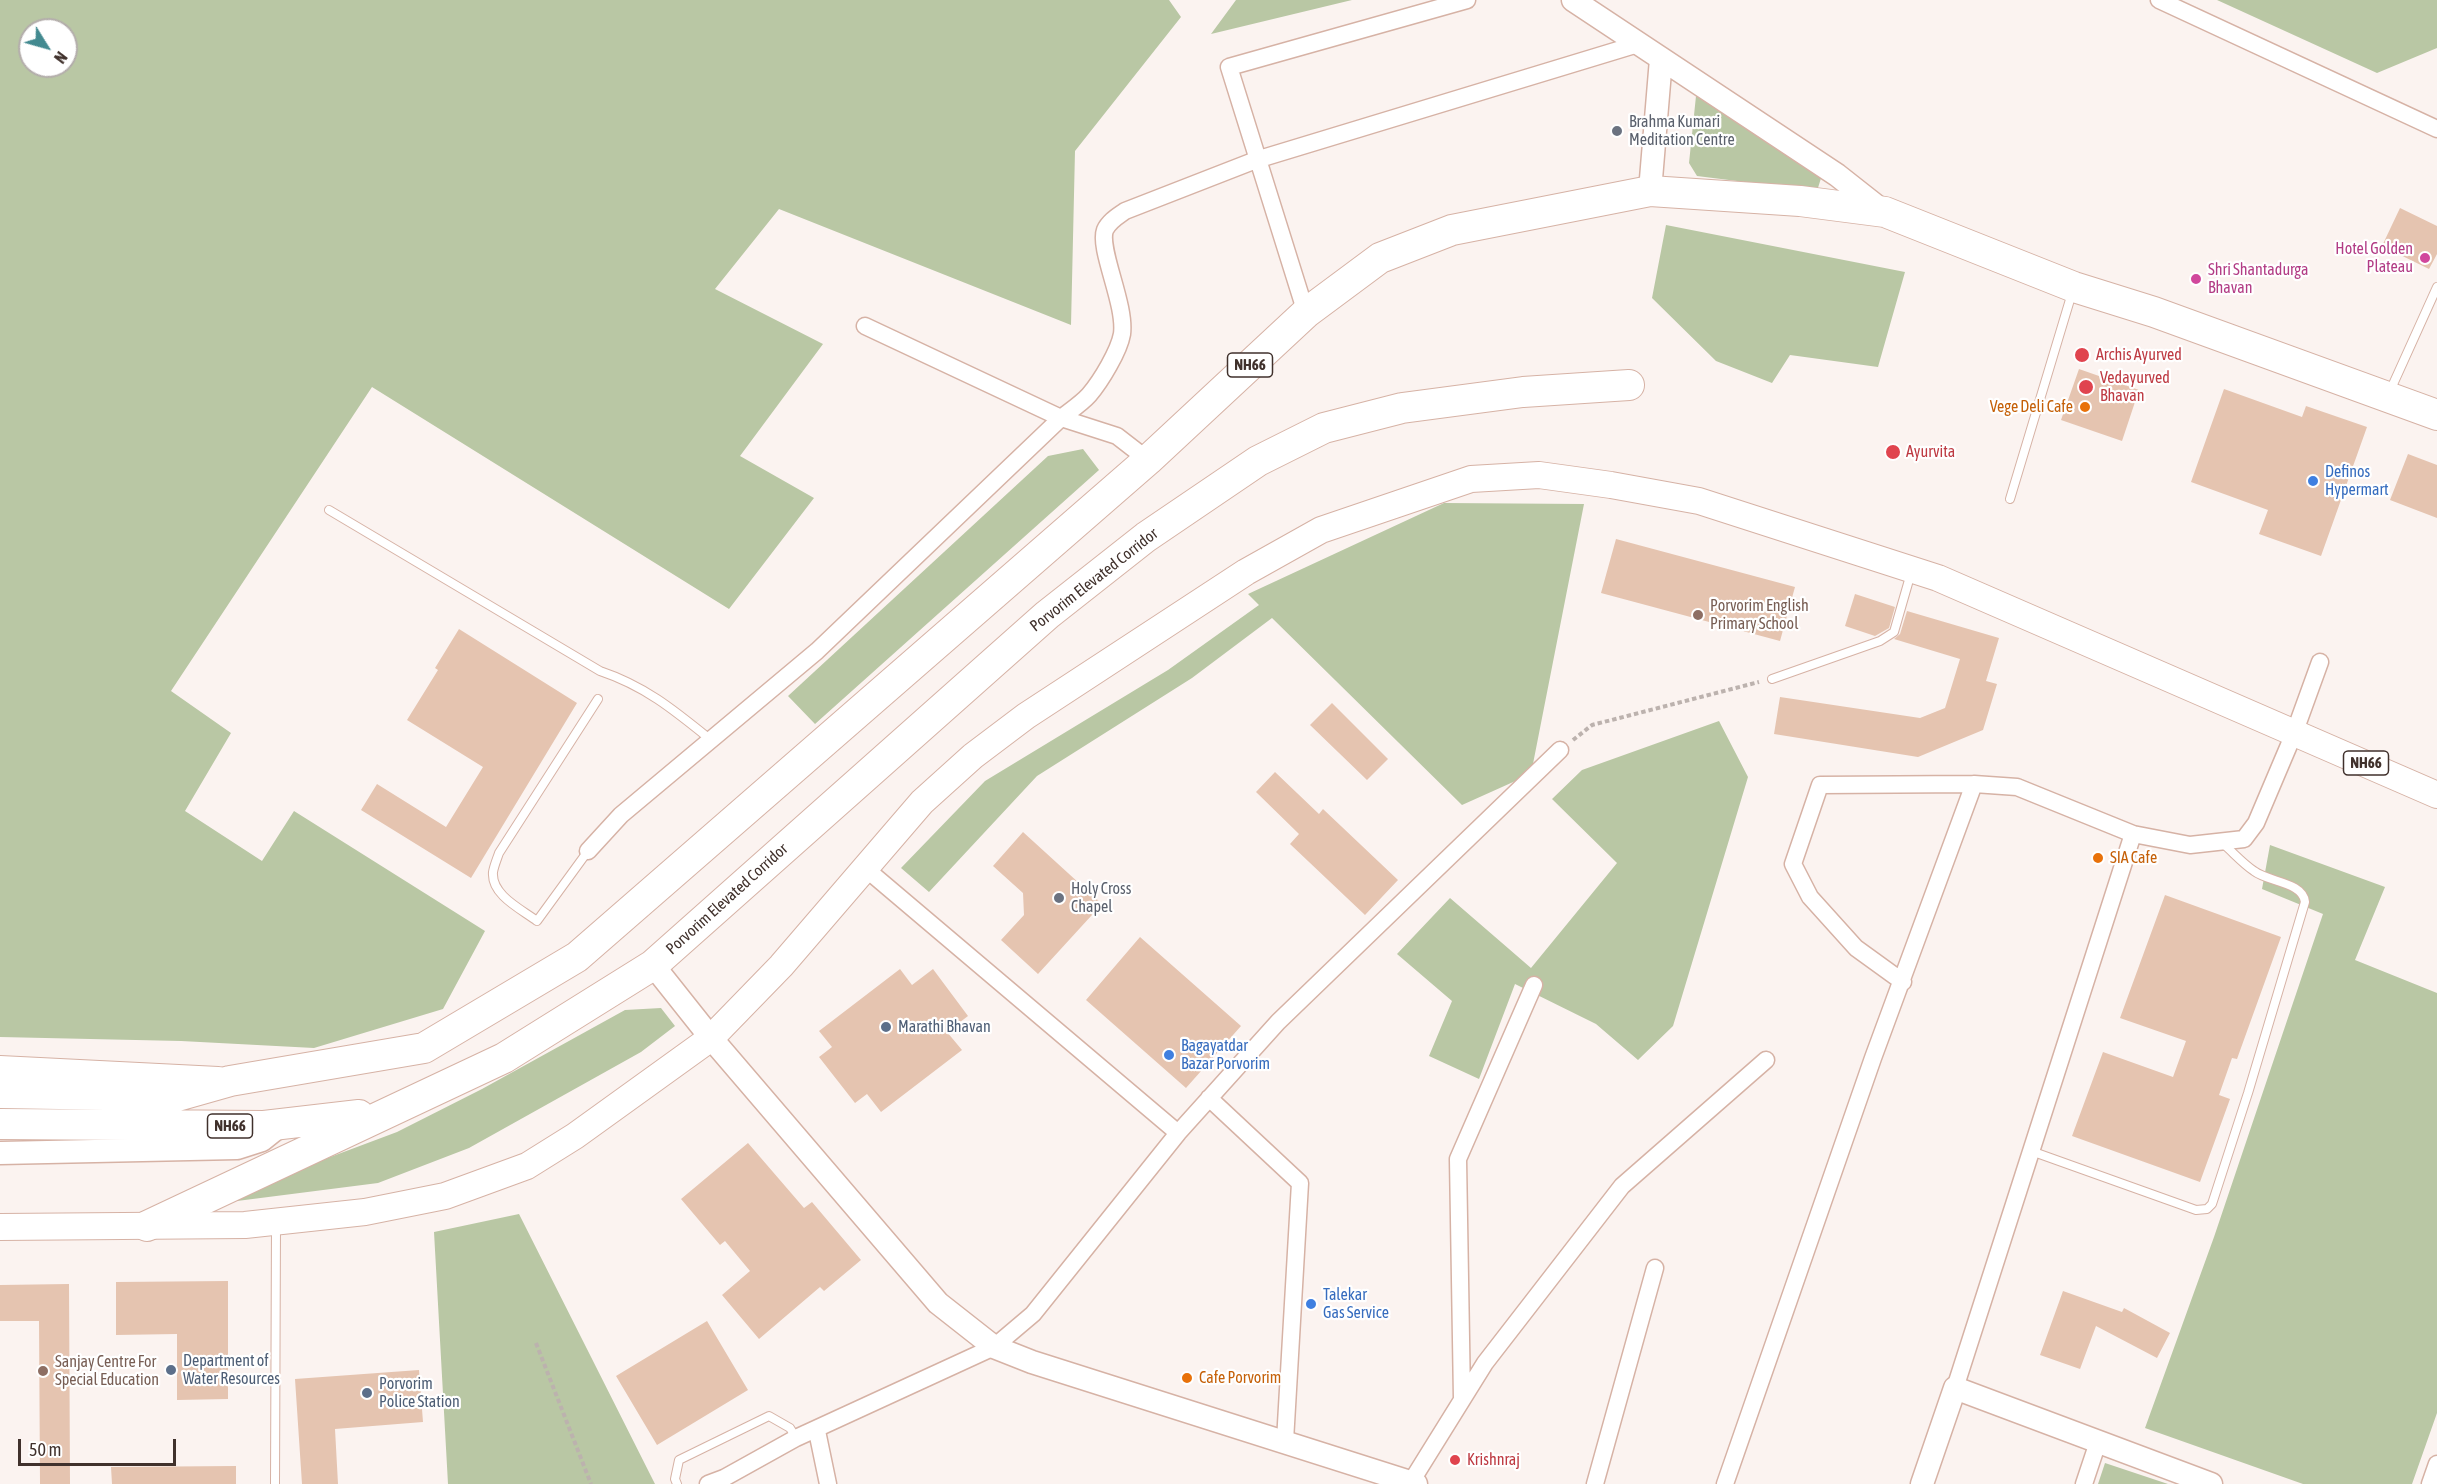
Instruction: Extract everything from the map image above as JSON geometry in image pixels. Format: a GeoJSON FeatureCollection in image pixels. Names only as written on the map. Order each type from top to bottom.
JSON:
{"type":"FeatureCollection","features":[{"type":"Feature","properties":{"kind":"highway","name":"NH66"},"geometry":{"type":"LineString","coordinates":[[0,1093],[177,1096],[230,1081],[424,1048],[577,957],[1148,460],[1306,313],[1380,258],[1452,230],[1650,191],[1800,201],[1885,212],[2074,287],[2154,312],[2437,415]]}},
{"type":"Feature","properties":{"kind":"highway","name":"Porvorim Elevated Corridor"},"geometry":{"type":"LineString","coordinates":[[653,965],[1047,615],[1146,537],[1258,461],[1324,428],[1402,408],[1523,392],[1629,386]]}},
{"type":"Feature","properties":{"kind":"highway","name":"NH66"},"geometry":{"type":"LineString","coordinates":[[0,1125],[264,1126],[390,1111],[504,1058],[653,965]]}},
{"type":"Feature","properties":{"kind":"highway"},"geometry":{"type":"LineString","coordinates":[[147,1226],[390,1111]]}},
{"type":"Feature","properties":{"kind":"main road","name":"NH66"},"geometry":{"type":"LineString","coordinates":[[711,1038],[781,966],[922,802],[973,756],[1026,717],[1246,572],[1321,530],[1471,479],[1539,476],[1611,484],[1699,501],[1912,569],[1949,582],[2437,795]]}},
{"type":"Feature","properties":{"kind":"main road"},"geometry":{"type":"LineString","coordinates":[[0,1227],[246,1225],[365,1212],[445,1196],[527,1166],[575,1136],[711,1038]]}},
{"type":"Feature","properties":{"kind":"main road"},"geometry":{"type":"LineString","coordinates":[[0,1069],[230,1081]]}},
{"type":"Feature","properties":{"kind":"street"},"geometry":{"type":"LineString","coordinates":[[1306,313],[1256,160],[1229,68],[1467,0]]}},
{"type":"Feature","properties":{"kind":"street"},"geometry":{"type":"LineString","coordinates":[[2158,0],[2437,129]]}},
{"type":"Feature","properties":{"kind":"street"},"geometry":{"type":"LineString","coordinates":[[1584,3],[1638,44],[1837,175],[1885,212]]}},
{"type":"Feature","properties":{"kind":"street"},"geometry":{"type":"LineString","coordinates":[[588,851],[621,815],[818,651],[1061,418],[1089,395],[1109,366],[1122,335],[1122,309],[1105,247],[1105,231],[1114,219],[1125,211],[1256,160],[1638,44]]}},
{"type":"Feature","properties":{"kind":"street"},"geometry":{"type":"LineString","coordinates":[[1650,191],[1661,59]]}},
{"type":"Feature","properties":{"kind":"street"},"geometry":{"type":"LineString","coordinates":[[865,327],[1061,418],[1117,436],[1148,460]]}},
{"type":"Feature","properties":{"kind":"street"},"geometry":{"type":"LineString","coordinates":[[1903,982],[1856,948],[1810,897],[1792,864],[1820,785],[1974,784],[2018,787],[2133,834],[2190,845],[2244,839],[2256,823],[2295,732],[2320,662]]}},
{"type":"Feature","properties":{"kind":"street"},"geometry":{"type":"LineString","coordinates":[[708,1484],[724,1481],[796,1438],[817,1431],[994,1347],[1033,1314],[1178,1133],[1278,1022],[1560,750]]}},
{"type":"Feature","properties":{"kind":"street"},"geometry":{"type":"LineString","coordinates":[[1725,1484],[1873,1058],[1903,982],[1974,784]]}},
{"type":"Feature","properties":{"kind":"street"},"geometry":{"type":"LineString","coordinates":[[1922,1484],[2133,834]]}},
{"type":"Feature","properties":{"kind":"street"},"geometry":{"type":"LineString","coordinates":[[865,868],[1178,1133]]}},
{"type":"Feature","properties":{"kind":"street"},"geometry":{"type":"LineString","coordinates":[[653,965],[711,1038],[938,1303],[994,1347],[1032,1362],[1285,1441],[1386,1479],[1413,1483],[1485,1363],[1622,1186],[1766,1060]]}},
{"type":"Feature","properties":{"kind":"street"},"geometry":{"type":"LineString","coordinates":[[1462,1400],[1458,1159],[1534,985]]}},
{"type":"Feature","properties":{"kind":"street"},"geometry":{"type":"LineString","coordinates":[[1209,1098],[1300,1183],[1285,1441]]}},
{"type":"Feature","properties":{"kind":"street"},"geometry":{"type":"LineString","coordinates":[[0,1153],[237,1148],[262,1140],[282,1124]]}},
{"type":"Feature","properties":{"kind":"street"},"geometry":{"type":"LineString","coordinates":[[1595,1484],[1655,1268]]}},
{"type":"Feature","properties":{"kind":"street"},"geometry":{"type":"LineString","coordinates":[[1955,1388],[2208,1483]]}},
{"type":"Feature","properties":{"kind":"street"},"geometry":{"type":"LineString","coordinates":[[817,1431],[828,1484]]}},
{"type":"Feature","properties":{"kind":"street"},"geometry":{"type":"LineString","coordinates":[[2084,1484],[2098,1442]]}},
{"type":"Feature","properties":{"kind":"street"},"geometry":{"type":"LineString","coordinates":[[2430,1484],[2437,1464]]}},
{"type":"Feature","properties":{"kind":"lane"},"geometry":{"type":"LineString","coordinates":[[2010,499],[2074,287]]}},
{"type":"Feature","properties":{"kind":"lane"},"geometry":{"type":"LineString","coordinates":[[2388,397],[2437,287]]}},
{"type":"Feature","properties":{"kind":"lane"},"geometry":{"type":"LineString","coordinates":[[329,510],[600,671],[627,680],[655,695],[711,740]]}},
{"type":"Feature","properties":{"kind":"lane"},"geometry":{"type":"LineString","coordinates":[[1772,679],[1880,641],[1894,632],[1912,569]]}},
{"type":"Feature","properties":{"kind":"lane"},"geometry":{"type":"LineString","coordinates":[[588,851],[537,921],[504,896],[495,886],[493,871],[499,853],[598,699]]}},
{"type":"Feature","properties":{"kind":"lane"},"geometry":{"type":"LineString","coordinates":[[2031,1151],[2196,1210],[2206,1209],[2212,1204],[2305,902],[2299,890],[2255,873],[2221,841]]}},
{"type":"Feature","properties":{"kind":"lane"},"geometry":{"type":"LineString","coordinates":[[274,1484],[276,1222]]}},
{"type":"Feature","properties":{"kind":"lane"},"geometry":{"type":"LineString","coordinates":[[677,1484],[675,1479],[679,1460],[769,1416],[790,1428],[796,1438]]}},
{"type":"Feature","properties":{"kind":"path"},"geometry":{"type":"LineString","coordinates":[[1560,750],[1592,725],[1772,679]]}},
{"type":"Feature","properties":{"kind":"path"},"geometry":{"type":"LineString","coordinates":[[536,1342],[591,1484]]}},
{"type":"Feature","properties":{"kind":"green space"},"geometry":{"type":"Polygon","coordinates":[[[0,0],[1169,0],[1181,17],[1075,151],[1071,325],[779,209],[715,289],[823,344],[740,456],[814,498],[729,609],[372,387],[171,691],[231,733],[185,811],[262,861],[294,811],[485,931],[443,1009],[314,1048],[181,1041],[0,1037],[0,0]]]}},
{"type":"Feature","properties":{"kind":"green space"},"geometry":{"type":"Polygon","coordinates":[[[1236,0],[1352,0],[1211,34],[1236,0]]]}},
{"type":"Feature","properties":{"kind":"green space"},"geometry":{"type":"Polygon","coordinates":[[[2217,0],[2437,0],[2437,48],[2377,73],[2217,0]]]}},
{"type":"Feature","properties":{"kind":"green space"},"geometry":{"type":"Polygon","coordinates":[[[1696,96],[1822,175],[1817,191],[1697,176],[1689,163],[1696,96]]]}},
{"type":"Feature","properties":{"kind":"green space"},"geometry":{"type":"Polygon","coordinates":[[[1666,225],[1905,272],[1878,367],[1790,355],[1772,383],[1716,361],[1652,298],[1666,225]]]}},
{"type":"Feature","properties":{"kind":"green space"},"geometry":{"type":"Polygon","coordinates":[[[1083,449],[1099,470],[815,724],[788,696],[1048,456],[1083,449]]]}},
{"type":"Feature","properties":{"kind":"green space"},"geometry":{"type":"Polygon","coordinates":[[[1444,503],[1584,504],[1531,774],[1462,805],[1272,618],[1192,678],[1037,776],[929,892],[901,868],[985,781],[1168,670],[1259,605],[1248,594],[1444,503]]]}},
{"type":"Feature","properties":{"kind":"green space"},"geometry":{"type":"Polygon","coordinates":[[[1719,721],[1748,777],[1673,1026],[1638,1060],[1596,1024],[1515,984],[1479,1079],[1429,1056],[1452,1001],[1397,954],[1450,898],[1531,968],[1617,863],[1552,799],[1582,770],[1719,721]]]}},
{"type":"Feature","properties":{"kind":"green space"},"geometry":{"type":"Polygon","coordinates":[[[2270,845],[2385,887],[2355,960],[2437,993],[2437,1413],[2412,1484],[2303,1484],[2145,1428],[2214,1237],[2323,914],[2262,889],[2270,845]]]}},
{"type":"Feature","properties":{"kind":"green space"},"geometry":{"type":"Polygon","coordinates":[[[661,1008],[675,1026],[641,1052],[469,1148],[378,1183],[237,1201],[237,1192],[397,1132],[482,1089],[625,1010],[661,1008]]]}},
{"type":"Feature","properties":{"kind":"green space"},"geometry":{"type":"Polygon","coordinates":[[[519,1214],[655,1484],[448,1484],[434,1232],[519,1214]]]}},
{"type":"Feature","properties":{"kind":"green space"},"geometry":{"type":"Polygon","coordinates":[[[2105,1463],[2168,1484],[2098,1484],[2105,1463]]]}},
{"type":"Feature","properties":{"kind":"building"},"geometry":{"type":"Polygon","coordinates":[[[2400,208],[2437,226],[2437,254],[2429,269],[2382,246],[2400,208]]]}},
{"type":"Feature","properties":{"kind":"building"},"geometry":{"type":"Polygon","coordinates":[[[2079,369],[2139,390],[2122,441],[2061,420],[2079,369]]]}},
{"type":"Feature","properties":{"kind":"building"},"geometry":{"type":"Polygon","coordinates":[[[2224,389],[2302,417],[2306,406],[2367,427],[2321,556],[2259,534],[2268,510],[2191,482],[2224,389]]]}},
{"type":"Feature","properties":{"kind":"building"},"geometry":{"type":"Polygon","coordinates":[[[2408,454],[2437,465],[2437,518],[2390,500],[2408,454]]]}},
{"type":"Feature","properties":{"kind":"building"},"geometry":{"type":"Polygon","coordinates":[[[1616,539],[1795,587],[1780,641],[1601,593],[1616,539]]]}},
{"type":"Feature","properties":{"kind":"building"},"geometry":{"type":"Polygon","coordinates":[[[1855,594],[1895,607],[1889,628],[1875,636],[1845,626],[1855,594]]]}},
{"type":"Feature","properties":{"kind":"building"},"geometry":{"type":"Polygon","coordinates":[[[1907,611],[1999,638],[1986,681],[1997,684],[1983,730],[1918,757],[1774,734],[1780,697],[1920,718],[1945,708],[1960,659],[1894,639],[1900,634],[1907,611]]]}},
{"type":"Feature","properties":{"kind":"building"},"geometry":{"type":"Polygon","coordinates":[[[459,629],[577,703],[471,878],[361,810],[377,784],[446,827],[483,767],[407,720],[438,670],[435,668],[459,629]]]}},
{"type":"Feature","properties":{"kind":"building"},"geometry":{"type":"Polygon","coordinates":[[[1332,703],[1388,759],[1367,780],[1310,725],[1332,703]]]}},
{"type":"Feature","properties":{"kind":"building"},"geometry":{"type":"Polygon","coordinates":[[[1275,772],[1319,814],[1323,809],[1398,880],[1365,915],[1290,844],[1299,834],[1256,792],[1275,772]]]}},
{"type":"Feature","properties":{"kind":"building","name":"Holy Cross Chapel"},"geometry":{"type":"Polygon","coordinates":[[[1023,832],[1102,904],[1038,974],[1001,940],[1024,915],[1023,893],[993,866],[1023,832]]]}},
{"type":"Feature","properties":{"kind":"building"},"geometry":{"type":"Polygon","coordinates":[[[2165,895],[2281,937],[2237,1059],[2232,1058],[2219,1095],[2230,1099],[2200,1182],[2072,1136],[2103,1052],[2173,1077],[2186,1041],[2120,1018],[2165,895]]]}},
{"type":"Feature","properties":{"kind":"building"},"geometry":{"type":"Polygon","coordinates":[[[1140,937],[1241,1026],[1186,1088],[1086,1000],[1140,937]]]}},
{"type":"Feature","properties":{"kind":"building"},"geometry":{"type":"Polygon","coordinates":[[[900,969],[912,985],[933,969],[968,1016],[947,1032],[962,1050],[881,1112],[867,1094],[855,1103],[819,1057],[832,1047],[819,1031],[900,969]]]}},
{"type":"Feature","properties":{"kind":"building"},"geometry":{"type":"Polygon","coordinates":[[[748,1143],[804,1208],[812,1202],[861,1260],[824,1291],[820,1287],[759,1339],[722,1295],[750,1271],[725,1241],[720,1245],[681,1199],[748,1143]]]}},
{"type":"Feature","properties":{"kind":"building"},"geometry":{"type":"Polygon","coordinates":[[[228,1281],[228,1399],[177,1400],[177,1334],[116,1335],[116,1282],[228,1281]]]}},
{"type":"Feature","properties":{"kind":"building"},"geometry":{"type":"Polygon","coordinates":[[[69,1284],[70,1484],[40,1484],[39,1321],[0,1321],[0,1285],[69,1284]]]}},
{"type":"Feature","properties":{"kind":"building"},"geometry":{"type":"Polygon","coordinates":[[[2063,1291],[2122,1312],[2124,1308],[2170,1333],[2157,1358],[2096,1326],[2080,1369],[2040,1355],[2063,1291]]]}},
{"type":"Feature","properties":{"kind":"building"},"geometry":{"type":"Polygon","coordinates":[[[707,1321],[748,1390],[657,1445],[616,1376],[707,1321]]]}},
{"type":"Feature","properties":{"kind":"building"},"geometry":{"type":"Polygon","coordinates":[[[419,1370],[423,1422],[335,1429],[338,1484],[302,1484],[295,1379],[419,1370]]]}},
{"type":"Feature","properties":{"kind":"building"},"geometry":{"type":"Polygon","coordinates":[[[236,1466],[236,1484],[112,1484],[111,1467],[236,1466]]]}},
{"type":"Feature","properties":{"kind":"place","name":"Brahma Kumari Meditation Centre"},"geometry":{"type":"Point","coordinates":[1617,131]}},
{"type":"Feature","properties":{"kind":"place","name":"Hotel Golden Plateau"},"geometry":{"type":"Point","coordinates":[2425,258]}},
{"type":"Feature","properties":{"kind":"place","name":"Shri Shantadurga Bhavan"},"geometry":{"type":"Point","coordinates":[2196,279]}},
{"type":"Feature","properties":{"kind":"place","name":"Archis Ayurved"},"geometry":{"type":"Point","coordinates":[2082,355]}},
{"type":"Feature","properties":{"kind":"place","name":"Vedayurved Bhavan"},"geometry":{"type":"Point","coordinates":[2086,387]}},
{"type":"Feature","properties":{"kind":"place","name":"Vege Deli Cafe"},"geometry":{"type":"Point","coordinates":[2085,407]}},
{"type":"Feature","properties":{"kind":"place","name":"Ayurvita"},"geometry":{"type":"Point","coordinates":[1893,452]}},
{"type":"Feature","properties":{"kind":"place","name":"Definos Hypermart"},"geometry":{"type":"Point","coordinates":[2313,481]}},
{"type":"Feature","properties":{"kind":"place","name":"Porvorim English Primary School"},"geometry":{"type":"Point","coordinates":[1698,615]}},
{"type":"Feature","properties":{"kind":"place","name":"SIA Cafe"},"geometry":{"type":"Point","coordinates":[2098,858]}},
{"type":"Feature","properties":{"kind":"place","name":"Holy Cross Chapel"},"geometry":{"type":"Point","coordinates":[1059,898]}},
{"type":"Feature","properties":{"kind":"place","name":"Marathi Bhavan"},"geometry":{"type":"Point","coordinates":[886,1027]}},
{"type":"Feature","properties":{"kind":"place","name":"Bagayatdar Bazar Porvorim"},"geometry":{"type":"Point","coordinates":[1169,1055]}},
{"type":"Feature","properties":{"kind":"place","name":"Talekar Gas Service"},"geometry":{"type":"Point","coordinates":[1311,1304]}},
{"type":"Feature","properties":{"kind":"place","name":"Department of Water Resources"},"geometry":{"type":"Point","coordinates":[171,1370]}},
{"type":"Feature","properties":{"kind":"place","name":"Sanjay Centre For Special Education"},"geometry":{"type":"Point","coordinates":[43,1371]}},
{"type":"Feature","properties":{"kind":"place","name":"Cafe Porvorim"},"geometry":{"type":"Point","coordinates":[1187,1378]}},
{"type":"Feature","properties":{"kind":"place","name":"Porvorim Police Station"},"geometry":{"type":"Point","coordinates":[367,1393]}},
{"type":"Feature","properties":{"kind":"place","name":"Krishnraj"},"geometry":{"type":"Point","coordinates":[1455,1460]}}]}
